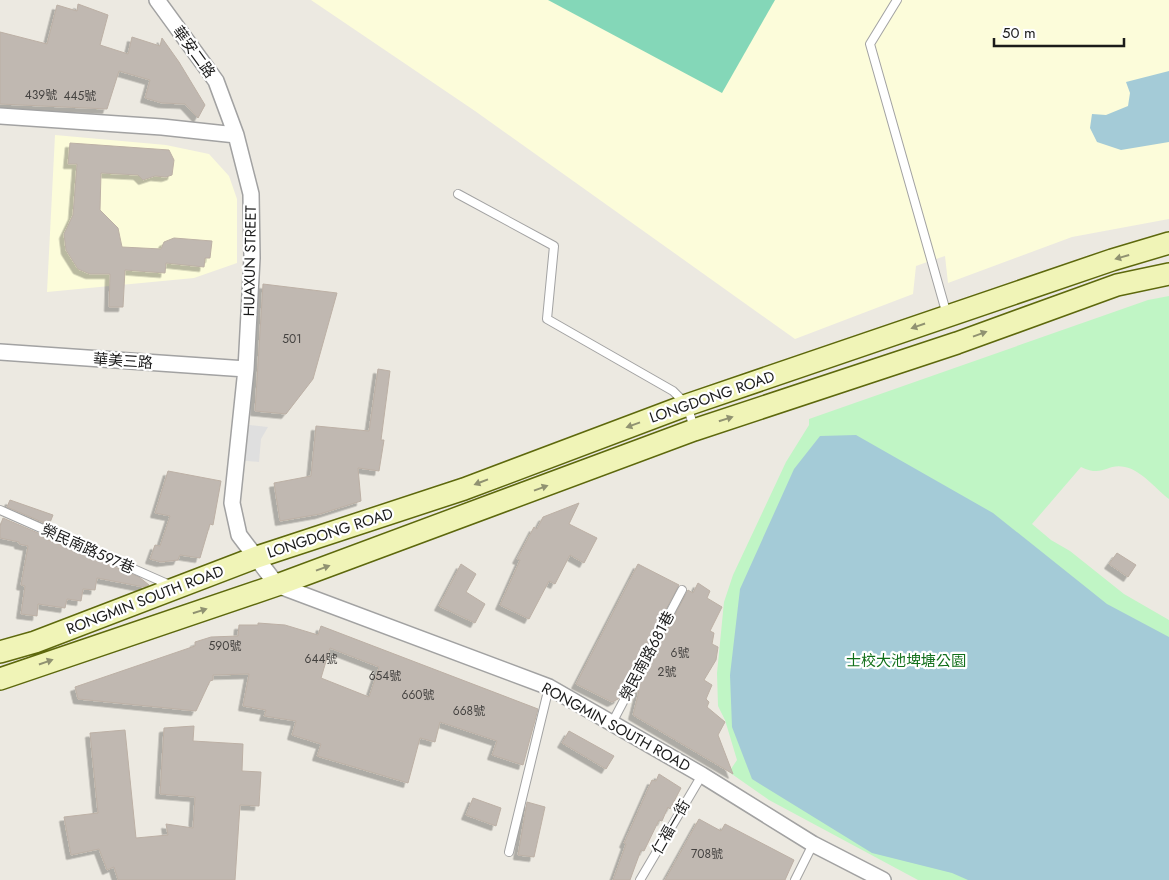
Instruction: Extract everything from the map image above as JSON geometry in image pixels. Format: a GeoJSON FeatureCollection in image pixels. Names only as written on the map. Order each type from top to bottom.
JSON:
{"type":"FeatureCollection","features":[{"type":"Feature","properties":{"kind":"street","name":"華安二路"},"geometry":{"type":"LineString","coordinates":[[157,0],[216,81],[236,135]]}},
{"type":"Feature","properties":{"kind":"street"},"geometry":{"type":"LineString","coordinates":[[0,116],[162,127],[236,135]]}},
{"type":"Feature","properties":{"kind":"street","name":"HUAXUN STREET"},"geometry":{"type":"LineString","coordinates":[[236,135],[251,194],[252,258],[246,369],[232,503],[239,535],[257,557]]}},
{"type":"Feature","properties":{"kind":"street","name":"LONGDONG ROAD"},"geometry":{"type":"LineString","coordinates":[[257,557],[464,489],[687,405],[1112,260],[1169,243]]}},
{"type":"Feature","properties":{"kind":"street","name":"LONGDONG ROAD"},"geometry":{"type":"LineString","coordinates":[[278,585],[694,430],[957,343],[1117,285],[1169,274]]}},
{"type":"Feature","properties":{"kind":"street","name":"華美三路"},"geometry":{"type":"LineString","coordinates":[[0,352],[246,369]]}},
{"type":"Feature","properties":{"kind":"street"},"geometry":{"type":"LineString","coordinates":[[257,557],[278,585]]}},
{"type":"Feature","properties":{"kind":"street","name":"RONGMIN SOUTH ROAD"},"geometry":{"type":"LineString","coordinates":[[0,652],[35,642],[257,557]]}},
{"type":"Feature","properties":{"kind":"street","name":"RONGMIN SOUTH ROAD"},"geometry":{"type":"LineString","coordinates":[[0,679],[278,585],[549,687],[702,775],[813,844],[883,880]]}},
{"type":"Feature","properties":{"kind":"lane"},"geometry":{"type":"LineString","coordinates":[[897,0],[870,44],[947,316]]}},
{"type":"Feature","properties":{"kind":"lane"},"geometry":{"type":"LineString","coordinates":[[458,194],[554,246],[547,319],[674,391],[687,405],[694,430]]}},
{"type":"Feature","properties":{"kind":"lane","name":"榮民南路597巷"},"geometry":{"type":"LineString","coordinates":[[0,510],[176,587]]}},
{"type":"Feature","properties":{"kind":"lane","name":"榮民南路681巷"},"geometry":{"type":"LineString","coordinates":[[612,723],[682,590]]}},
{"type":"Feature","properties":{"kind":"lane"},"geometry":{"type":"LineString","coordinates":[[509,852],[549,687]]}},
{"type":"Feature","properties":{"kind":"lane","name":"仁福一街"},"geometry":{"type":"LineString","coordinates":[[640,880],[702,775]]}},
{"type":"Feature","properties":{"kind":"lane"},"geometry":{"type":"LineString","coordinates":[[795,880],[813,844]]}},
{"type":"Feature","properties":{"kind":"shaded area"},"geometry":{"type":"Polygon","coordinates":[[[311,0],[1169,0],[1169,219],[1072,237],[948,283],[945,256],[916,266],[913,294],[795,339],[475,111],[311,0]]]}},
{"type":"Feature","properties":{"kind":"shaded area"},"geometry":{"type":"Polygon","coordinates":[[[55,135],[166,145],[209,154],[229,176],[237,199],[237,263],[194,278],[47,292],[55,135]]]}},
{"type":"Feature","properties":{"kind":"shaded area"},"geometry":{"type":"Polygon","coordinates":[[[241,424],[268,427],[261,439],[259,462],[237,460],[241,424]]]}},
{"type":"Feature","properties":{"kind":"green space"},"geometry":{"type":"Polygon","coordinates":[[[548,0],[775,0],[722,93],[548,0]]]}},
{"type":"Feature","properties":{"kind":"green space","name":"士校大池埤塘公園"},"geometry":{"type":"Polygon","coordinates":[[[1169,296],[1169,499],[1143,476],[1131,469],[1119,466],[1095,471],[1081,467],[1032,524],[1051,540],[1070,551],[1124,594],[1169,620],[1169,880],[918,880],[769,800],[729,772],[737,760],[725,720],[718,706],[717,673],[724,602],[733,575],[786,462],[809,425],[809,419],[1148,300],[1169,296]]]}},
{"type":"Feature","properties":{"kind":"water"},"geometry":{"type":"Polygon","coordinates":[[[1169,71],[1169,142],[1121,150],[1097,142],[1090,128],[1092,114],[1106,115],[1128,106],[1130,93],[1126,82],[1169,71]]]}},
{"type":"Feature","properties":{"kind":"water","name":"士校大池埤塘公園"},"geometry":{"type":"Polygon","coordinates":[[[856,435],[993,513],[1107,604],[1169,637],[1169,880],[968,880],[952,873],[872,853],[752,779],[732,727],[730,675],[740,589],[794,469],[820,436],[856,435]]]}},
{"type":"Feature","properties":{"kind":"building"},"geometry":{"type":"Polygon","coordinates":[[[78,4],[108,15],[100,45],[128,54],[132,37],[160,46],[162,38],[205,105],[198,118],[185,104],[162,103],[145,98],[150,80],[119,71],[107,109],[0,104],[0,32],[47,44],[57,5],[77,11],[78,4]]]}},
{"type":"Feature","properties":{"kind":"building"},"geometry":{"type":"Polygon","coordinates":[[[70,143],[169,150],[174,160],[172,175],[166,177],[155,176],[143,180],[138,175],[101,173],[100,210],[118,228],[122,247],[161,249],[164,242],[174,238],[212,241],[210,258],[205,258],[204,267],[166,263],[165,273],[125,270],[123,307],[109,307],[110,274],[90,274],[78,269],[66,250],[64,234],[73,215],[77,164],[68,164],[70,143]]]}},
{"type":"Feature","properties":{"kind":"building"},"geometry":{"type":"Polygon","coordinates":[[[263,284],[337,293],[313,379],[286,414],[255,411],[263,284]]]}},
{"type":"Feature","properties":{"kind":"building"},"geometry":{"type":"Polygon","coordinates":[[[378,369],[390,371],[381,440],[384,440],[379,471],[358,468],[361,501],[320,514],[280,521],[274,483],[311,476],[316,426],[369,431],[378,369]]]}},
{"type":"Feature","properties":{"kind":"building"},"geometry":{"type":"Polygon","coordinates":[[[168,471],[221,481],[213,525],[210,524],[200,558],[180,555],[178,560],[161,562],[150,559],[155,545],[160,546],[170,516],[155,513],[168,471]]]}},
{"type":"Feature","properties":{"kind":"building"},"geometry":{"type":"Polygon","coordinates":[[[10,500],[53,515],[49,525],[7,507],[10,500]]]}},
{"type":"Feature","properties":{"kind":"building"},"geometry":{"type":"Polygon","coordinates":[[[579,503],[569,524],[597,538],[584,563],[570,555],[555,584],[549,581],[529,619],[500,605],[520,560],[517,559],[534,527],[537,529],[543,517],[579,503]]]}},
{"type":"Feature","properties":{"kind":"building"},"geometry":{"type":"Polygon","coordinates":[[[3,518],[45,536],[44,538],[139,577],[149,585],[144,587],[97,578],[95,590],[83,589],[81,601],[67,599],[65,608],[38,604],[37,616],[21,614],[25,586],[21,585],[28,546],[0,538],[0,526],[3,518]]]}},
{"type":"Feature","properties":{"kind":"building"},"geometry":{"type":"Polygon","coordinates":[[[1117,553],[1136,565],[1128,577],[1109,564],[1117,553]]]}},
{"type":"Feature","properties":{"kind":"building"},"geometry":{"type":"Polygon","coordinates":[[[461,564],[476,574],[466,592],[485,604],[475,623],[439,606],[461,564]]]}},
{"type":"Feature","properties":{"kind":"building"},"geometry":{"type":"Polygon","coordinates":[[[638,564],[679,585],[618,699],[612,702],[576,684],[638,564]]]}},
{"type":"Feature","properties":{"kind":"building"},"geometry":{"type":"Polygon","coordinates":[[[698,583],[710,591],[707,598],[722,607],[710,631],[714,633],[712,644],[718,647],[716,660],[704,680],[712,685],[706,699],[709,702],[707,707],[725,722],[718,735],[733,774],[633,715],[639,691],[634,693],[688,590],[693,593],[698,583]]]}},
{"type":"Feature","properties":{"kind":"building"},"geometry":{"type":"Polygon","coordinates":[[[258,623],[285,625],[318,635],[321,626],[538,709],[523,765],[492,755],[497,741],[440,722],[435,742],[420,738],[408,783],[317,756],[321,744],[292,735],[296,721],[264,716],[266,710],[243,706],[249,674],[213,675],[213,680],[210,681],[196,711],[78,699],[75,687],[195,646],[195,642],[211,637],[238,636],[239,625],[258,625],[258,623]],[[330,648],[321,678],[369,697],[379,667],[330,648]]]}},
{"type":"Feature","properties":{"kind":"building"},"geometry":{"type":"Polygon","coordinates":[[[194,726],[193,741],[243,744],[242,771],[261,772],[259,806],[240,805],[235,880],[118,880],[114,867],[107,870],[99,849],[71,855],[64,817],[98,813],[90,733],[125,730],[136,838],[168,835],[166,824],[193,828],[195,797],[160,794],[164,728],[194,726]]]}},
{"type":"Feature","properties":{"kind":"building"},"geometry":{"type":"Polygon","coordinates":[[[569,731],[614,756],[606,769],[562,743],[569,731]]]}},
{"type":"Feature","properties":{"kind":"building"},"geometry":{"type":"Polygon","coordinates":[[[659,774],[681,788],[670,809],[668,807],[662,821],[659,820],[644,851],[641,850],[630,880],[613,880],[626,844],[624,843],[652,780],[656,781],[659,774]]]}},
{"type":"Feature","properties":{"kind":"building"},"geometry":{"type":"Polygon","coordinates":[[[473,798],[501,808],[496,826],[466,815],[473,798]]]}},
{"type":"Feature","properties":{"kind":"building"},"geometry":{"type":"Polygon","coordinates":[[[527,802],[545,807],[534,857],[518,855],[527,802]]]}},
{"type":"Feature","properties":{"kind":"building"},"geometry":{"type":"Polygon","coordinates":[[[699,819],[721,831],[725,824],[794,860],[785,880],[665,880],[699,819]]]}}]}
